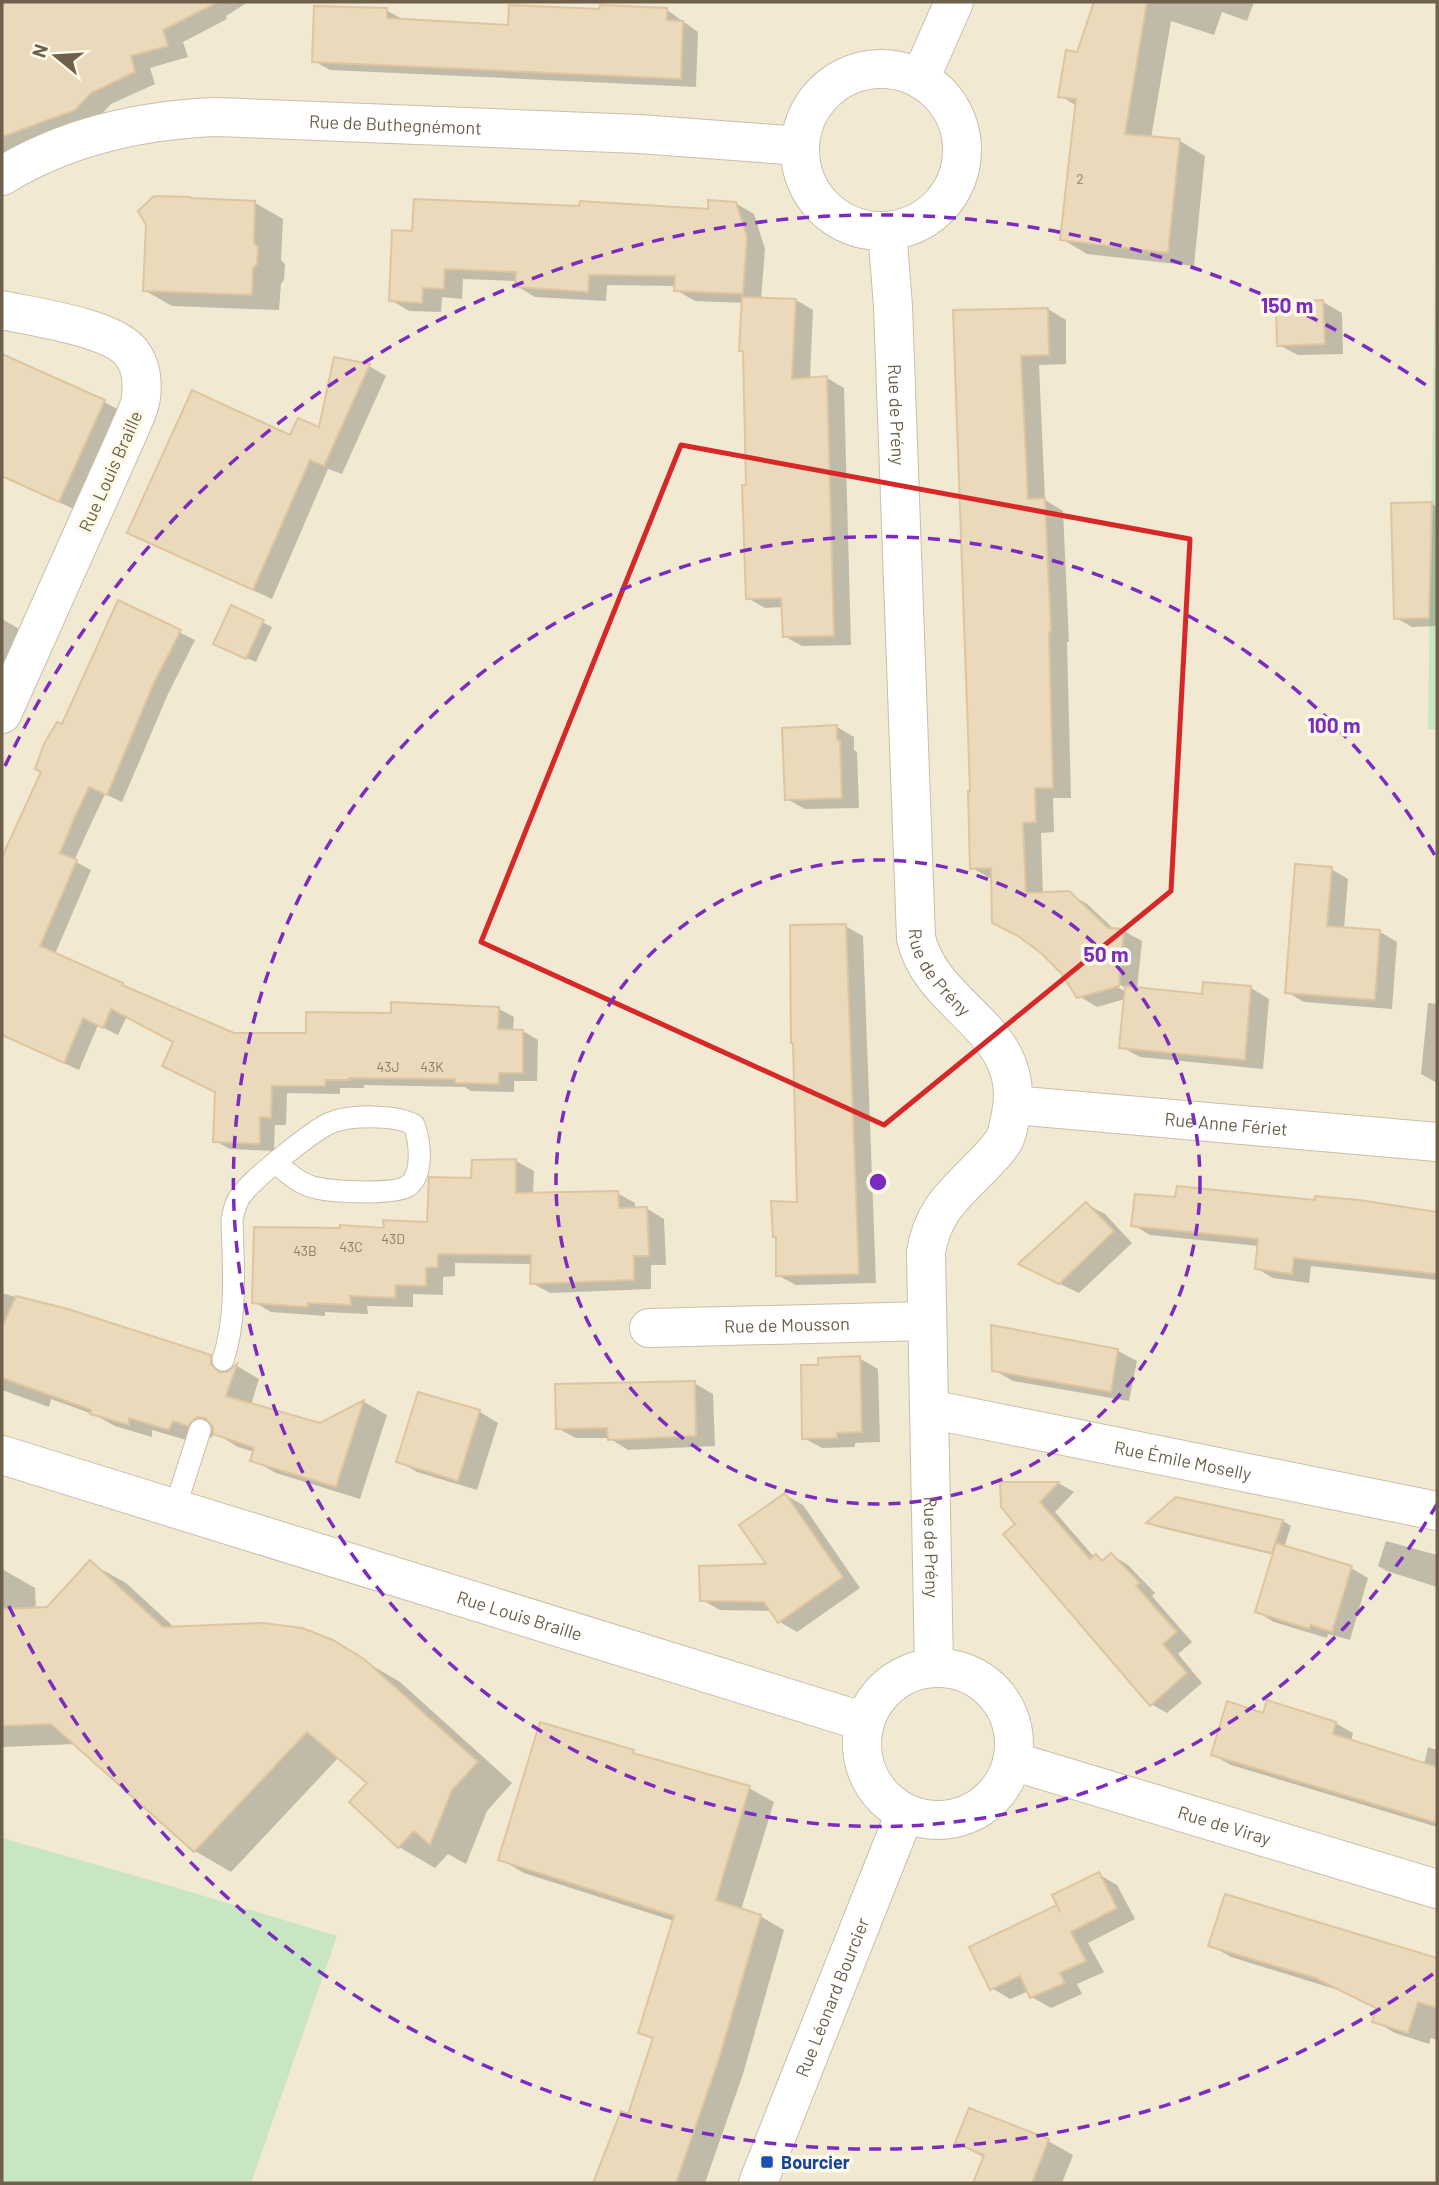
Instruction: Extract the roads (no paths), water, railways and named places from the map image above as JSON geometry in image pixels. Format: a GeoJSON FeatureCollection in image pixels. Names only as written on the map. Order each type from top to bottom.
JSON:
{"type":"FeatureCollection","features":[{"type":"Feature","properties":{"kind":"street"},"geometry":{"type":"LineString","coordinates":[[920,79],[954,2]]}},
{"type":"Feature","properties":{"kind":"street"},"geometry":{"type":"LineString","coordinates":[[867,70],[894,70],[920,79],[936,90],[950,106],[959,126],[962,146],[960,167],[953,187],[942,204],[926,218],[908,227],[887,232],[864,230],[843,222],[825,209],[810,190],[802,169],[800,146],[806,120],[820,96],[842,79],[867,70]]}},
{"type":"Feature","properties":{"kind":"street","name":"Rue de Buthegnémont"},"geometry":{"type":"LineString","coordinates":[[2,176],[61,146],[109,131],[144,123],[204,117],[639,134],[800,146]]}},
{"type":"Feature","properties":{"kind":"street","name":"Rue de Prény"},"geometry":{"type":"LineString","coordinates":[[887,232],[893,306],[916,938],[919,952],[940,984],[976,1020],[1007,1061],[1014,1082],[1013,1105],[1003,1141],[938,1214],[929,1234],[926,1252],[934,1668]]}},
{"type":"Feature","properties":{"kind":"street","name":"Rue Louis Braille"},"geometry":{"type":"LineString","coordinates":[[2,310],[109,336],[129,349],[139,364],[142,384],[141,401],[128,433],[2,713]]}},
{"type":"Feature","properties":{"kind":"street","name":"Rue Anne Fériet"},"geometry":{"type":"LineString","coordinates":[[1013,1105],[1437,1142]]}},
{"type":"Feature","properties":{"kind":"street","name":"Rue de Mousson"},"geometry":{"type":"LineString","coordinates":[[649,1328],[927,1321]]}},
{"type":"Feature","properties":{"kind":"street","name":"Rue Émile Moselly"},"geometry":{"type":"LineString","coordinates":[[929,1409],[1437,1511]]}},
{"type":"Feature","properties":{"kind":"street","name":"Rue Louis Braille"},"geometry":{"type":"LineString","coordinates":[[2,1455],[865,1723]]}},
{"type":"Feature","properties":{"kind":"street"},"geometry":{"type":"LineString","coordinates":[[934,1668],[960,1671],[981,1681],[997,1695],[1008,1713],[1013,1734],[1012,1761],[1004,1782],[989,1800],[958,1818],[935,1821],[905,1813],[890,1803],[873,1783],[864,1761],[862,1741],[865,1723],[876,1700],[891,1684],[908,1674],[934,1668]]}},
{"type":"Feature","properties":{"kind":"street","name":"Rue de Viray"},"geometry":{"type":"LineString","coordinates":[[1012,1761],[1437,1889]]}},
{"type":"Feature","properties":{"kind":"street","name":"Rue Léonard Bourcier"},"geometry":{"type":"LineString","coordinates":[[758,2183],[905,1813]]}},
{"type":"Feature","properties":{"kind":"lane"},"geometry":{"type":"LineString","coordinates":[[223,1360],[230,1338],[233,1308],[232,1219],[235,1206],[243,1193],[275,1163],[330,1123],[355,1117],[397,1119],[414,1125],[417,1132],[418,1172],[409,1185],[400,1190],[388,1192],[316,1188],[298,1181],[275,1163]]}},
{"type":"Feature","properties":{"kind":"lane"},"geometry":{"type":"LineString","coordinates":[[175,1508],[200,1430]]}},
{"type":"Feature","properties":{"kind":"place","name":"Bourcier"},"geometry":{"type":"Point","coordinates":[767,2162]}}]}
